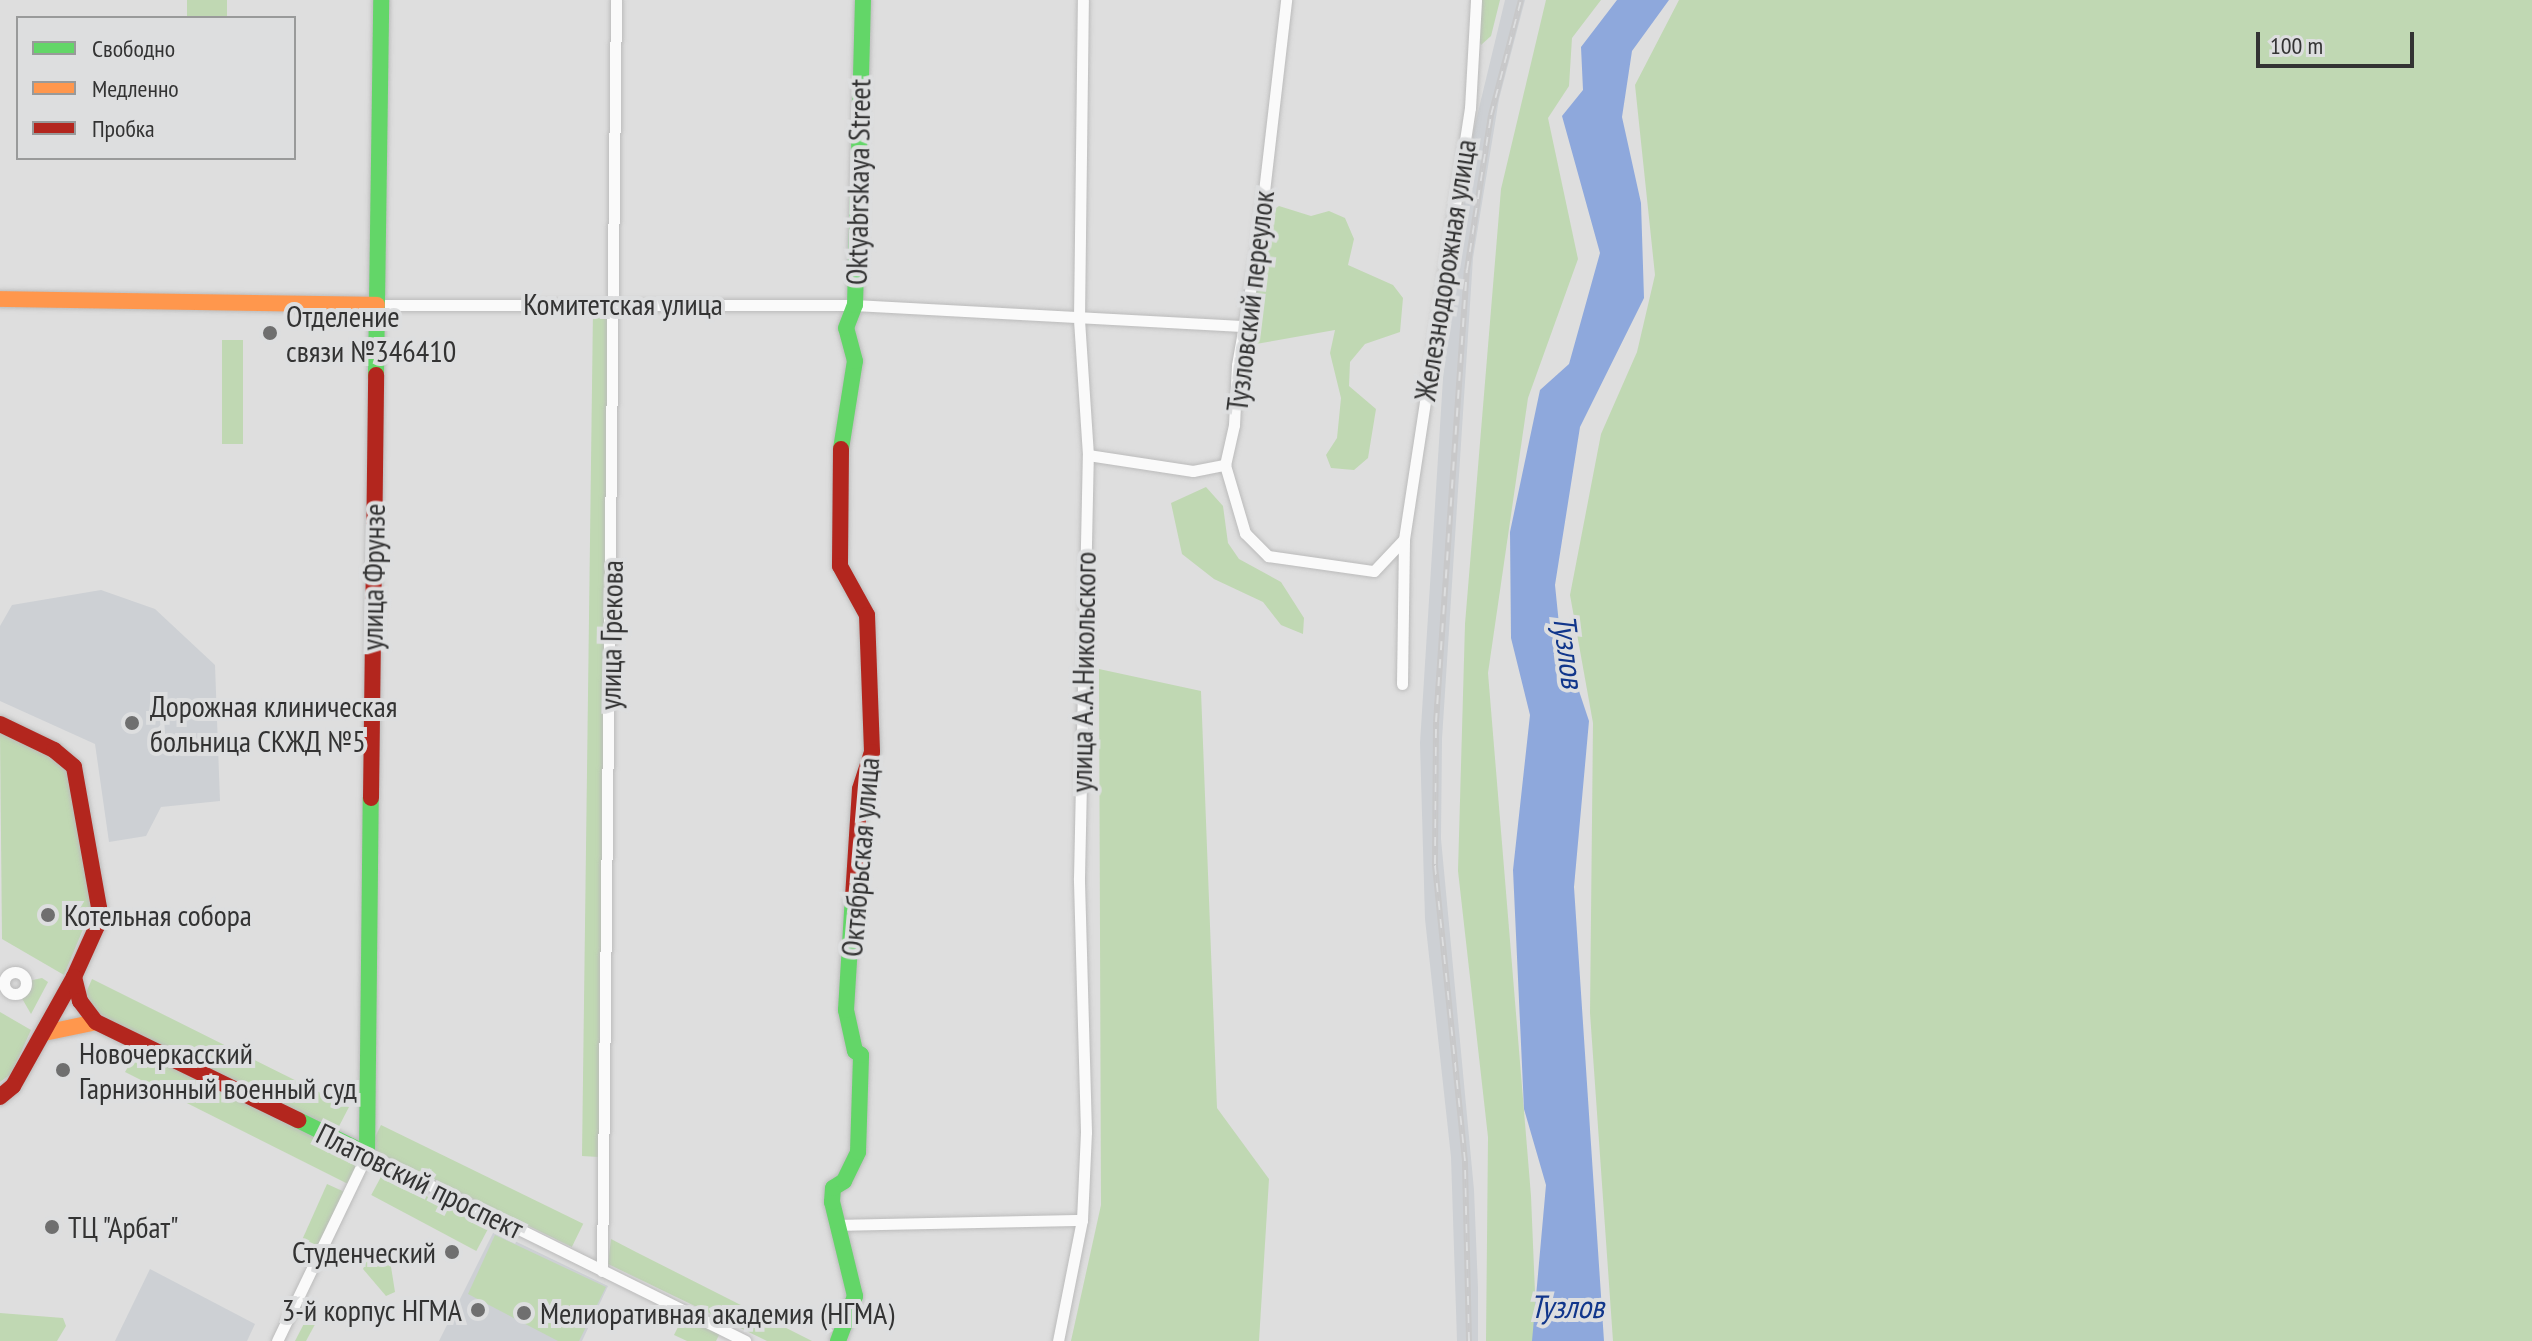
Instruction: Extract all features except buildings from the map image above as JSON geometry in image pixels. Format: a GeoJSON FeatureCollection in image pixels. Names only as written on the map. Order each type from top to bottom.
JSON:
{"type":"FeatureCollection","features":[{"type":"Feature","properties":{"kind":"street","name":"улица Фрунзе"},"geometry":{"type":"LineString","coordinates":[[367,1154],[381,0]]}},
{"type":"Feature","properties":{"kind":"street","name":"улица Грекова"},"geometry":{"type":"LineString","coordinates":[[602,1271],[616,0]]}},
{"type":"Feature","properties":{"kind":"street","name":"Oktyabrskaya Street"},"geometry":{"type":"LineString","coordinates":[[839,1225],[833,1188],[844,1181],[858,1152],[861,1055],[855,1051],[846,1010],[860,789],[872,752],[867,615],[840,566],[841,438],[855,361],[846,328],[855,305],[863,0]]}},
{"type":"Feature","properties":{"kind":"street","name":"улица А.А.Никольского"},"geometry":{"type":"LineString","coordinates":[[1058,1341],[1082,1220],[1086,1132],[1079,878],[1088,455],[1079,319],[1083,0]]}},
{"type":"Feature","properties":{"kind":"street","name":"Тузловский переулок"},"geometry":{"type":"LineString","coordinates":[[1225,465],[1286,0]]}},
{"type":"Feature","properties":{"kind":"street","name":"Железнодорожная улица"},"geometry":{"type":"LineString","coordinates":[[1402,684],[1404,539],[1470,108],[1476,0]]}},
{"type":"Feature","properties":{"kind":"street","name":"Комитетская улица"},"geometry":{"type":"LineString","coordinates":[[0,299],[377,305],[855,305],[1245,326]]}},
{"type":"Feature","properties":{"kind":"street"},"geometry":{"type":"LineString","coordinates":[[1088,455],[1193,471],[1225,465],[1245,533],[1268,556],[1374,571],[1404,539]]}},
{"type":"Feature","properties":{"kind":"street"},"geometry":{"type":"LineString","coordinates":[[0,724],[54,750],[74,767],[80,785],[99,908],[97,926],[74,977],[13,1086],[0,1097]]}},
{"type":"Feature","properties":{"kind":"street"},"geometry":{"type":"LineString","coordinates":[[44,1033],[96,1022],[80,1001],[74,977]]}},
{"type":"Feature","properties":{"kind":"street","name":"Платовский проспект"},"geometry":{"type":"LineString","coordinates":[[96,1022],[745,1341]]}},
{"type":"Feature","properties":{"kind":"street"},"geometry":{"type":"LineString","coordinates":[[277,1341],[367,1154]]}},
{"type":"Feature","properties":{"kind":"street"},"geometry":{"type":"LineString","coordinates":[[838,1341],[855,1296],[840,1247],[839,1225],[1082,1220]]}},
{"type":"Feature","properties":{"kind":"shaded area"},"geometry":{"type":"Polygon","coordinates":[[[1505,0],[1525,0],[1499,99],[1473,258],[1442,739],[1441,839],[1474,1190],[1478,1288],[1478,1341],[1457,1341],[1451,1157],[1425,919],[1420,743],[1446,331],[1474,129],[1505,0]]]}},
{"type":"Feature","properties":{"kind":"shaded area","name":"Дорожная клиническая больница СКЖД №5"},"geometry":{"type":"Polygon","coordinates":[[[101,590],[155,609],[215,665],[220,801],[161,807],[146,836],[109,842],[95,744],[0,701],[0,626],[12,605],[101,590]]]}},
{"type":"Feature","properties":{"kind":"shaded area","name":"Мелиоративная академия (НГМА)"},"geometry":{"type":"Polygon","coordinates":[[[494,1231],[608,1286],[582,1341],[439,1341],[494,1231]]]}},
{"type":"Feature","properties":{"kind":"shaded area"},"geometry":{"type":"Polygon","coordinates":[[[150,1269],[255,1324],[247,1341],[115,1341],[150,1269]]]}},
{"type":"Feature","properties":{"kind":"green space"},"geometry":{"type":"Polygon","coordinates":[[[187,0],[227,0],[227,16],[187,16],[187,0]]]}},
{"type":"Feature","properties":{"kind":"green space"},"geometry":{"type":"Polygon","coordinates":[[[1482,0],[1500,0],[1491,36],[1481,45],[1477,36],[1482,0]]]}},
{"type":"Feature","properties":{"kind":"green space"},"geometry":{"type":"Polygon","coordinates":[[[1546,0],[1601,0],[1572,38],[1569,86],[1548,118],[1578,259],[1528,398],[1488,673],[1531,1196],[1537,1341],[1486,1341],[1488,1137],[1458,871],[1465,624],[1501,189],[1546,0]]]}},
{"type":"Feature","properties":{"kind":"green space"},"geometry":{"type":"Polygon","coordinates":[[[1679,0],[2532,0],[2532,1341],[1613,1341],[1590,1013],[1593,723],[1570,595],[1601,434],[1637,352],[1655,275],[1635,85],[1679,0]]]}},
{"type":"Feature","properties":{"kind":"green space"},"geometry":{"type":"Polygon","coordinates":[[[1279,206],[1311,216],[1329,211],[1345,218],[1354,239],[1348,265],[1393,285],[1403,298],[1400,332],[1365,344],[1350,362],[1349,386],[1376,409],[1368,458],[1354,470],[1331,468],[1326,455],[1337,438],[1341,398],[1330,353],[1335,330],[1256,344],[1247,339],[1269,213],[1279,206]]]}},
{"type":"Feature","properties":{"kind":"green space"},"geometry":{"type":"Polygon","coordinates":[[[593,310],[604,311],[609,319],[599,1157],[582,1156],[593,310]]]}},
{"type":"Feature","properties":{"kind":"green space"},"geometry":{"type":"Polygon","coordinates":[[[222,340],[243,340],[243,444],[222,444],[222,340]]]}},
{"type":"Feature","properties":{"kind":"green space"},"geometry":{"type":"Polygon","coordinates":[[[1206,487],[1223,506],[1228,543],[1239,559],[1281,582],[1304,618],[1303,634],[1281,625],[1263,602],[1214,579],[1182,554],[1171,503],[1206,487]]]}},
{"type":"Feature","properties":{"kind":"green space"},"geometry":{"type":"Polygon","coordinates":[[[1099,669],[1201,691],[1217,1108],[1269,1179],[1259,1341],[1071,1341],[1101,1205],[1099,669]]]}},
{"type":"Feature","properties":{"kind":"green space"},"geometry":{"type":"Polygon","coordinates":[[[0,731],[54,755],[70,773],[91,910],[64,975],[2,939],[0,731]]]}},
{"type":"Feature","properties":{"kind":"green space"},"geometry":{"type":"Polygon","coordinates":[[[42,978],[48,982],[31,1014],[20,995],[28,981],[42,978]]]}},
{"type":"Feature","properties":{"kind":"green space"},"geometry":{"type":"Polygon","coordinates":[[[92,979],[349,1107],[336,1132],[98,1014],[85,995],[92,979]]]}},
{"type":"Feature","properties":{"kind":"green space"},"geometry":{"type":"Polygon","coordinates":[[[0,1012],[31,1030],[11,1074],[0,1082],[0,1012]]]}},
{"type":"Feature","properties":{"kind":"green space"},"geometry":{"type":"Polygon","coordinates":[[[139,1049],[361,1156],[348,1184],[125,1072],[139,1049]]]}},
{"type":"Feature","properties":{"kind":"green space"},"geometry":{"type":"Polygon","coordinates":[[[381,1125],[583,1224],[572,1247],[370,1148],[381,1125]]]}},
{"type":"Feature","properties":{"kind":"green space"},"geometry":{"type":"Polygon","coordinates":[[[383,1173],[488,1229],[476,1251],[371,1195],[383,1173]]]}},
{"type":"Feature","properties":{"kind":"green space"},"geometry":{"type":"Polygon","coordinates":[[[327,1184],[345,1192],[321,1247],[303,1239],[327,1184]]]}},
{"type":"Feature","properties":{"kind":"green space","name":"Мелиоративная академия (НГМА)"},"geometry":{"type":"Polygon","coordinates":[[[495,1235],[606,1287],[579,1341],[558,1341],[468,1294],[495,1235]]]}},
{"type":"Feature","properties":{"kind":"green space"},"geometry":{"type":"Polygon","coordinates":[[[611,1239],[812,1341],[767,1341],[608,1264],[611,1239]]]}},
{"type":"Feature","properties":{"kind":"green space"},"geometry":{"type":"Polygon","coordinates":[[[374,1247],[389,1254],[395,1292],[386,1296],[363,1269],[374,1247]]]}},
{"type":"Feature","properties":{"kind":"green space"},"geometry":{"type":"Polygon","coordinates":[[[310,1312],[319,1317],[306,1341],[295,1341],[310,1312]]]}},
{"type":"Feature","properties":{"kind":"green space"},"geometry":{"type":"Polygon","coordinates":[[[0,1313],[63,1318],[66,1326],[57,1341],[0,1341],[0,1313]]]}},
{"type":"Feature","properties":{"kind":"green space"},"geometry":{"type":"Polygon","coordinates":[[[685,1313],[721,1331],[716,1341],[687,1341],[674,1335],[685,1313]]]}},
{"type":"Feature","properties":{"kind":"water","name":"Тузлов"},"geometry":{"type":"Polygon","coordinates":[[[1617,0],[1669,0],[1632,51],[1622,117],[1641,203],[1644,298],[1580,427],[1555,585],[1560,634],[1589,721],[1574,887],[1604,1341],[1532,1341],[1546,1185],[1524,1109],[1513,870],[1530,715],[1511,638],[1510,532],[1540,390],[1569,364],[1600,253],[1562,116],[1583,90],[1581,47],[1617,0]]]}},
{"type":"Feature","properties":{"kind":"railway"},"geometry":{"type":"LineString","coordinates":[[1469,1341],[1465,1161],[1435,864],[1436,722],[1467,270],[1491,115],[1521,0]]}},
{"type":"Feature","properties":{"kind":"traffic: fast"},"geometry":{"type":"LineString","coordinates":[[376,375],[381,0]]}},
{"type":"Feature","properties":{"kind":"traffic: fast"},"geometry":{"type":"LineString","coordinates":[[841,449],[855,361],[846,328],[855,305],[863,0]]}},
{"type":"Feature","properties":{"kind":"traffic: fast"},"geometry":{"type":"LineString","coordinates":[[298,1120],[367,1154],[371,798]]}},
{"type":"Feature","properties":{"kind":"traffic: fast"},"geometry":{"type":"LineString","coordinates":[[838,1341],[855,1296],[832,1202],[833,1188],[844,1181],[858,1152],[861,1055],[855,1051],[846,1010],[853,897]]}},
{"type":"Feature","properties":{"kind":"traffic: slow"},"geometry":{"type":"LineString","coordinates":[[0,299],[377,305]]}},
{"type":"Feature","properties":{"kind":"traffic: slow"},"geometry":{"type":"LineString","coordinates":[[44,1033],[96,1022]]}},
{"type":"Feature","properties":{"kind":"traffic: jam"},"geometry":{"type":"LineString","coordinates":[[371,798],[376,375]]}},
{"type":"Feature","properties":{"kind":"traffic: jam"},"geometry":{"type":"LineString","coordinates":[[841,449],[840,566],[867,615],[872,752],[860,789],[853,897]]}},
{"type":"Feature","properties":{"kind":"traffic: jam"},"geometry":{"type":"LineString","coordinates":[[0,724],[54,750],[74,767],[99,908],[97,926],[74,977],[13,1086],[0,1097]]}},
{"type":"Feature","properties":{"kind":"traffic: jam"},"geometry":{"type":"LineString","coordinates":[[74,977],[80,1001],[96,1022],[298,1120]]}},
{"type":"Feature","properties":{"kind":"place","name":"Отделение связи №346410"},"geometry":{"type":"Point","coordinates":[270,333]}},
{"type":"Feature","properties":{"kind":"place","name":"Дорожная клиническая больница СКЖД №5"},"geometry":{"type":"Point","coordinates":[132,723]}},
{"type":"Feature","properties":{"kind":"place","name":"Котельная собора"},"geometry":{"type":"Point","coordinates":[48,915]}},
{"type":"Feature","properties":{"kind":"place","name":"Новочеркасский Гарнизонный военный суд"},"geometry":{"type":"Point","coordinates":[63,1070]}},
{"type":"Feature","properties":{"kind":"place","name":"ТЦ \"Арбат\""},"geometry":{"type":"Point","coordinates":[52,1227]}},
{"type":"Feature","properties":{"kind":"place","name":"Студенческий"},"geometry":{"type":"Point","coordinates":[452,1252]}},
{"type":"Feature","properties":{"kind":"place","name":"3-й корпус НГМА"},"geometry":{"type":"Point","coordinates":[478,1310]}},
{"type":"Feature","properties":{"kind":"place","name":"Мелиоративная академия (НГМА)"},"geometry":{"type":"Point","coordinates":[524,1313]}}]}
